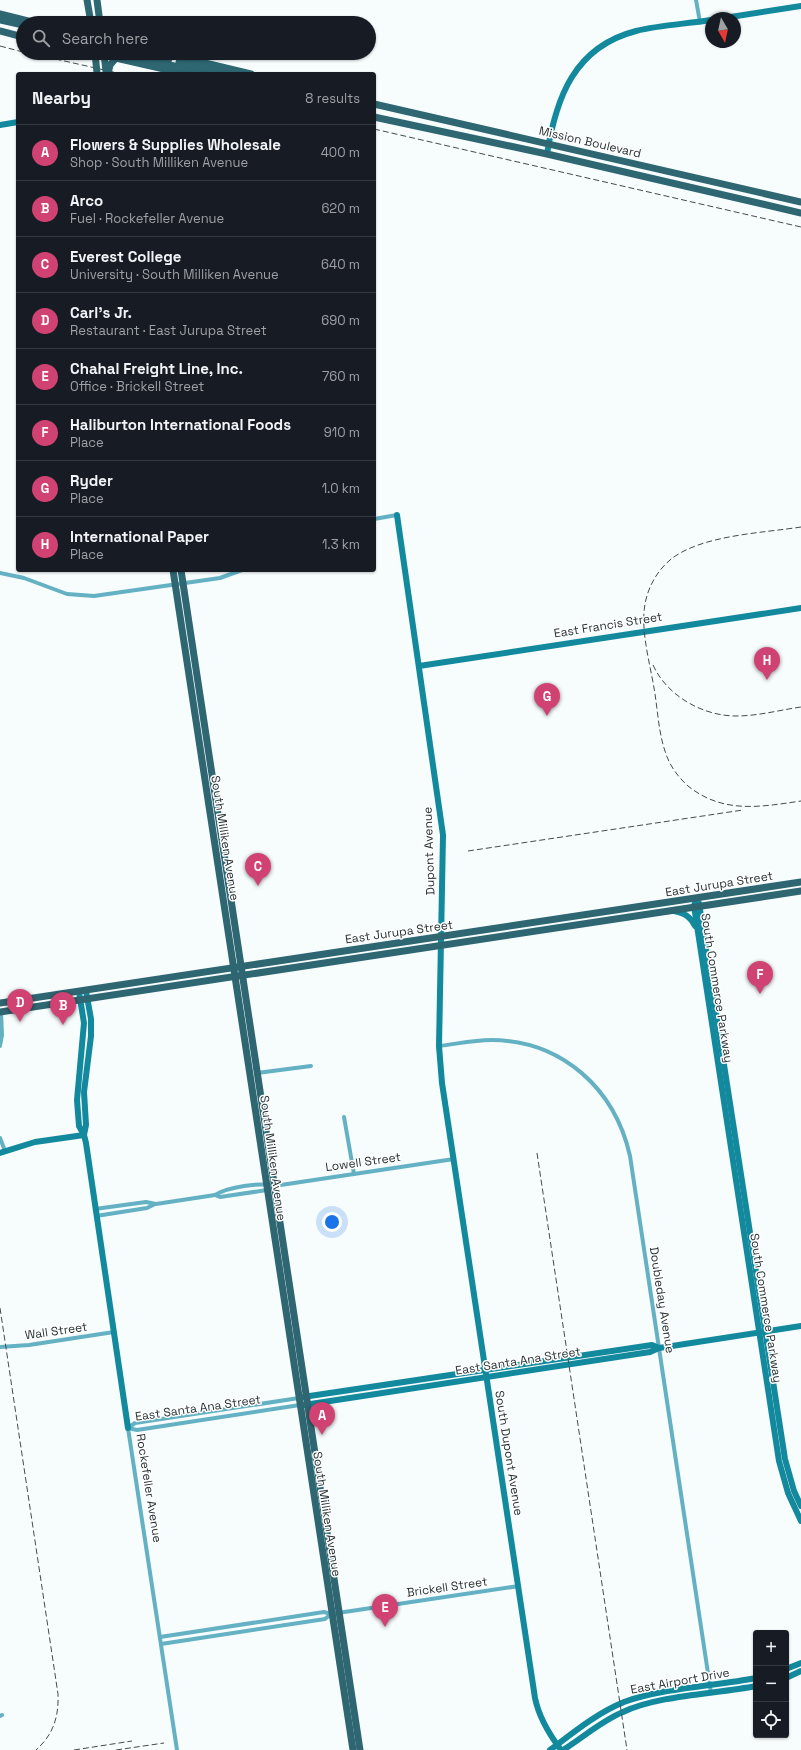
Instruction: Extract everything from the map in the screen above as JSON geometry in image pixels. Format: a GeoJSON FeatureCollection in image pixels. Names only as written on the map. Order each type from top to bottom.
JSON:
{"type":"FeatureCollection","features":[{"type":"Feature","properties":{"kind":"main road"},"geometry":{"type":"LineString","coordinates":[[87,0],[90,16]]}},
{"type":"Feature","properties":{"kind":"main road"},"geometry":{"type":"LineString","coordinates":[[97,0],[99,16]]}},
{"type":"Feature","properties":{"kind":"main road"},"geometry":{"type":"LineString","coordinates":[[0,14],[16,18]]}},
{"type":"Feature","properties":{"kind":"main road"},"geometry":{"type":"LineString","coordinates":[[0,20],[16,23]]}},
{"type":"Feature","properties":{"kind":"main road"},"geometry":{"type":"LineString","coordinates":[[0,27],[16,30]]}},
{"type":"Feature","properties":{"kind":"main road"},"geometry":{"type":"LineString","coordinates":[[0,31],[16,35]]}},
{"type":"Feature","properties":{"kind":"main road"},"geometry":{"type":"LineString","coordinates":[[95,60],[97,72]]}},
{"type":"Feature","properties":{"kind":"main road"},"geometry":{"type":"LineString","coordinates":[[105,60],[107,72]]}},
{"type":"Feature","properties":{"kind":"main road"},"geometry":{"type":"LineString","coordinates":[[108,72],[110,65],[114,60]]}},
{"type":"Feature","properties":{"kind":"main road"},"geometry":{"type":"LineString","coordinates":[[125,60],[177,72]]}},
{"type":"Feature","properties":{"kind":"main road"},"geometry":{"type":"LineString","coordinates":[[160,60],[202,72]]}},
{"type":"Feature","properties":{"kind":"main road"},"geometry":{"type":"LineString","coordinates":[[165,60],[220,72]]}},
{"type":"Feature","properties":{"kind":"main road"},"geometry":{"type":"LineString","coordinates":[[192,60],[242,72]]}},
{"type":"Feature","properties":{"kind":"main road","name":"Mission Boulevard"},"geometry":{"type":"LineString","coordinates":[[376,104],[801,202]]}},
{"type":"Feature","properties":{"kind":"main road","name":"Mission Boulevard"},"geometry":{"type":"LineString","coordinates":[[376,116],[801,212]]}},
{"type":"Feature","properties":{"kind":"main road","name":"South Milliken Avenue"},"geometry":{"type":"LineString","coordinates":[[173,572],[266,1187],[339,1613],[360,1750]]}},
{"type":"Feature","properties":{"kind":"main road","name":"South Milliken Avenue"},"geometry":{"type":"LineString","coordinates":[[181,572],[242,965],[274,1186],[331,1614],[353,1750]]}},
{"type":"Feature","properties":{"kind":"main road","name":"East Jurupa Street"},"geometry":{"type":"LineString","coordinates":[[1,1012],[668,910],[801,882]]}},
{"type":"Feature","properties":{"kind":"main road","name":"East Jurupa Street"},"geometry":{"type":"LineString","coordinates":[[0,1003],[242,965],[442,937],[697,903],[801,891]]}},
{"type":"Feature","properties":{"kind":"street"},"geometry":{"type":"LineString","coordinates":[[696,0],[700,22]]}},
{"type":"Feature","properties":{"kind":"street"},"geometry":{"type":"LineString","coordinates":[[741,15],[801,6]]}},
{"type":"Feature","properties":{"kind":"street"},"geometry":{"type":"LineString","coordinates":[[547,154],[559,102],[565,88],[580,65],[597,50],[620,36],[637,31],[705,21]]}},
{"type":"Feature","properties":{"kind":"street"},"geometry":{"type":"LineString","coordinates":[[0,125],[16,122]]}},
{"type":"Feature","properties":{"kind":"street"},"geometry":{"type":"LineString","coordinates":[[376,518],[397,515]]}},
{"type":"Feature","properties":{"kind":"street","name":"Dupont Avenue"},"geometry":{"type":"LineString","coordinates":[[397,515],[442,835],[442,937],[439,1046],[442,1083],[458,1188]]}},
{"type":"Feature","properties":{"kind":"street"},"geometry":{"type":"LineString","coordinates":[[0,573],[17,576],[55,590],[80,596],[108,595],[183,584],[220,578],[236,572]]}},
{"type":"Feature","properties":{"kind":"street","name":"East Francis Street"},"geometry":{"type":"LineString","coordinates":[[419,666],[801,608]]}},
{"type":"Feature","properties":{"kind":"street","name":"South Commerce Parkway"},"geometry":{"type":"LineString","coordinates":[[697,903],[698,932],[762,1332],[785,1459],[794,1491],[801,1506]]}},
{"type":"Feature","properties":{"kind":"street","name":"South Commerce Parkway"},"geometry":{"type":"LineString","coordinates":[[697,903],[762,1332],[779,1461],[788,1493],[801,1521]]}},
{"type":"Feature","properties":{"kind":"street"},"geometry":{"type":"LineString","coordinates":[[668,910],[683,913],[690,918],[698,932]]}},
{"type":"Feature","properties":{"kind":"street","name":"Rockefeller Avenue"},"geometry":{"type":"LineString","coordinates":[[83,991],[84,1027],[77,1100],[79,1126],[84,1135],[96,1209],[177,1750]]}},
{"type":"Feature","properties":{"kind":"street"},"geometry":{"type":"LineString","coordinates":[[0,1046],[2,1035],[1,1012]]}},
{"type":"Feature","properties":{"kind":"street","name":"Doubleday Avenue"},"geometry":{"type":"LineString","coordinates":[[439,1046],[491,1040],[521,1043],[550,1052],[576,1068],[587,1077],[607,1100],[622,1126],[630,1156],[711,1693]]}},
{"type":"Feature","properties":{"kind":"street"},"geometry":{"type":"LineString","coordinates":[[257,1074],[311,1066]]}},
{"type":"Feature","properties":{"kind":"street"},"geometry":{"type":"LineString","coordinates":[[344,1117],[354,1174]]}},
{"type":"Feature","properties":{"kind":"street"},"geometry":{"type":"LineString","coordinates":[[0,1138],[3,1152],[35,1142],[84,1135]]}},
{"type":"Feature","properties":{"kind":"street","name":"Lowell Street"},"geometry":{"type":"LineString","coordinates":[[96,1216],[147,1208],[156,1204],[215,1195],[222,1191],[274,1186],[454,1159]]}},
{"type":"Feature","properties":{"kind":"street","name":"Lowell Street"},"geometry":{"type":"LineString","coordinates":[[215,1195],[220,1197],[266,1187]]}},
{"type":"Feature","properties":{"kind":"street","name":"South Dupont Avenue"},"geometry":{"type":"LineString","coordinates":[[458,1188],[535,1698],[542,1721],[560,1748]]}},
{"type":"Feature","properties":{"kind":"street","name":"Lowell Street"},"geometry":{"type":"LineString","coordinates":[[96,1209],[146,1202],[156,1204]]}},
{"type":"Feature","properties":{"kind":"street","name":"East Santa Ana Street"},"geometry":{"type":"LineString","coordinates":[[128,1428],[135,1423],[303,1401],[486,1374],[652,1345],[659,1348],[801,1326]]}},
{"type":"Feature","properties":{"kind":"street","name":"Wall Street"},"geometry":{"type":"LineString","coordinates":[[0,1347],[29,1345],[114,1332]]}},
{"type":"Feature","properties":{"kind":"street","name":"East Santa Ana Street"},"geometry":{"type":"LineString","coordinates":[[128,1428],[137,1430],[303,1401]]}},
{"type":"Feature","properties":{"kind":"street","name":"Brickell Street"},"geometry":{"type":"LineString","coordinates":[[160,1637],[324,1612],[331,1614],[339,1613],[519,1586]]}},
{"type":"Feature","properties":{"kind":"street","name":"Brickell Street"},"geometry":{"type":"LineString","coordinates":[[161,1644],[325,1619],[331,1614]]}},
{"type":"Feature","properties":{"kind":"street"},"geometry":{"type":"LineString","coordinates":[[789,1668],[801,1663]]}},
{"type":"Feature","properties":{"kind":"street"},"geometry":{"type":"LineString","coordinates":[[789,1677],[801,1671]]}},
{"type":"Feature","properties":{"kind":"street","name":"East Airport Drive"},"geometry":{"type":"LineString","coordinates":[[560,1748],[588,1722],[623,1703],[650,1695],[753,1679]]}},
{"type":"Feature","properties":{"kind":"street","name":"East Airport Drive"},"geometry":{"type":"LineString","coordinates":[[550,1750],[560,1748],[600,1723],[634,1707],[753,1686]]}},
{"type":"Feature","properties":{"kind":"street"},"geometry":{"type":"LineString","coordinates":[[610,1709],[612,1718]]}},
{"type":"Feature","properties":{"kind":"railway"},"geometry":{"type":"LineString","coordinates":[[0,46],[16,50]]}},
{"type":"Feature","properties":{"kind":"railway"},"geometry":{"type":"LineString","coordinates":[[60,60],[113,72]]}},
{"type":"Feature","properties":{"kind":"railway"},"geometry":{"type":"LineString","coordinates":[[376,129],[801,227]]}},
{"type":"Feature","properties":{"kind":"railway"},"geometry":{"type":"LineString","coordinates":[[801,527],[732,536],[698,545],[683,552],[665,564],[654,580],[646,598],[644,615],[645,637],[662,739],[670,763],[681,779],[701,795],[728,805],[756,806],[801,801]]}},
{"type":"Feature","properties":{"kind":"railway"},"geometry":{"type":"LineString","coordinates":[[653,665],[659,676],[677,695],[687,702],[711,712],[724,715],[744,716],[801,707]]}},
{"type":"Feature","properties":{"kind":"railway"},"geometry":{"type":"LineString","coordinates":[[468,851],[743,810]]}},
{"type":"Feature","properties":{"kind":"railway"},"geometry":{"type":"LineString","coordinates":[[537,1153],[627,1750]]}},
{"type":"Feature","properties":{"kind":"railway"},"geometry":{"type":"LineString","coordinates":[[0,1308],[58,1694],[54,1725],[47,1738],[36,1750]]}},
{"type":"Feature","properties":{"kind":"railway"},"geometry":{"type":"LineString","coordinates":[[74,1750],[132,1741]]}},
{"type":"Feature","properties":{"kind":"railway"},"geometry":{"type":"LineString","coordinates":[[116,1750],[164,1743]]}},
{"type":"Feature","properties":{"kind":"place","name":"International Paper"},"geometry":{"type":"Point","coordinates":[767,680]}},
{"type":"Feature","properties":{"kind":"place","name":"Ryder"},"geometry":{"type":"Point","coordinates":[547,716]}},
{"type":"Feature","properties":{"kind":"place","name":"Everest College"},"geometry":{"type":"Point","coordinates":[258,886]}},
{"type":"Feature","properties":{"kind":"place","name":"Haliburton International Foods"},"geometry":{"type":"Point","coordinates":[760,994]}},
{"type":"Feature","properties":{"kind":"place","name":"Carl's Jr."},"geometry":{"type":"Point","coordinates":[20,1022]}},
{"type":"Feature","properties":{"kind":"place","name":"Arco"},"geometry":{"type":"Point","coordinates":[63,1025]}},
{"type":"Feature","properties":{"kind":"place","name":"Flowers & Supplies Wholesale"},"geometry":{"type":"Point","coordinates":[322,1435]}},
{"type":"Feature","properties":{"kind":"place","name":"Chahal Freight Line, Inc."},"geometry":{"type":"Point","coordinates":[385,1627]}}]}
